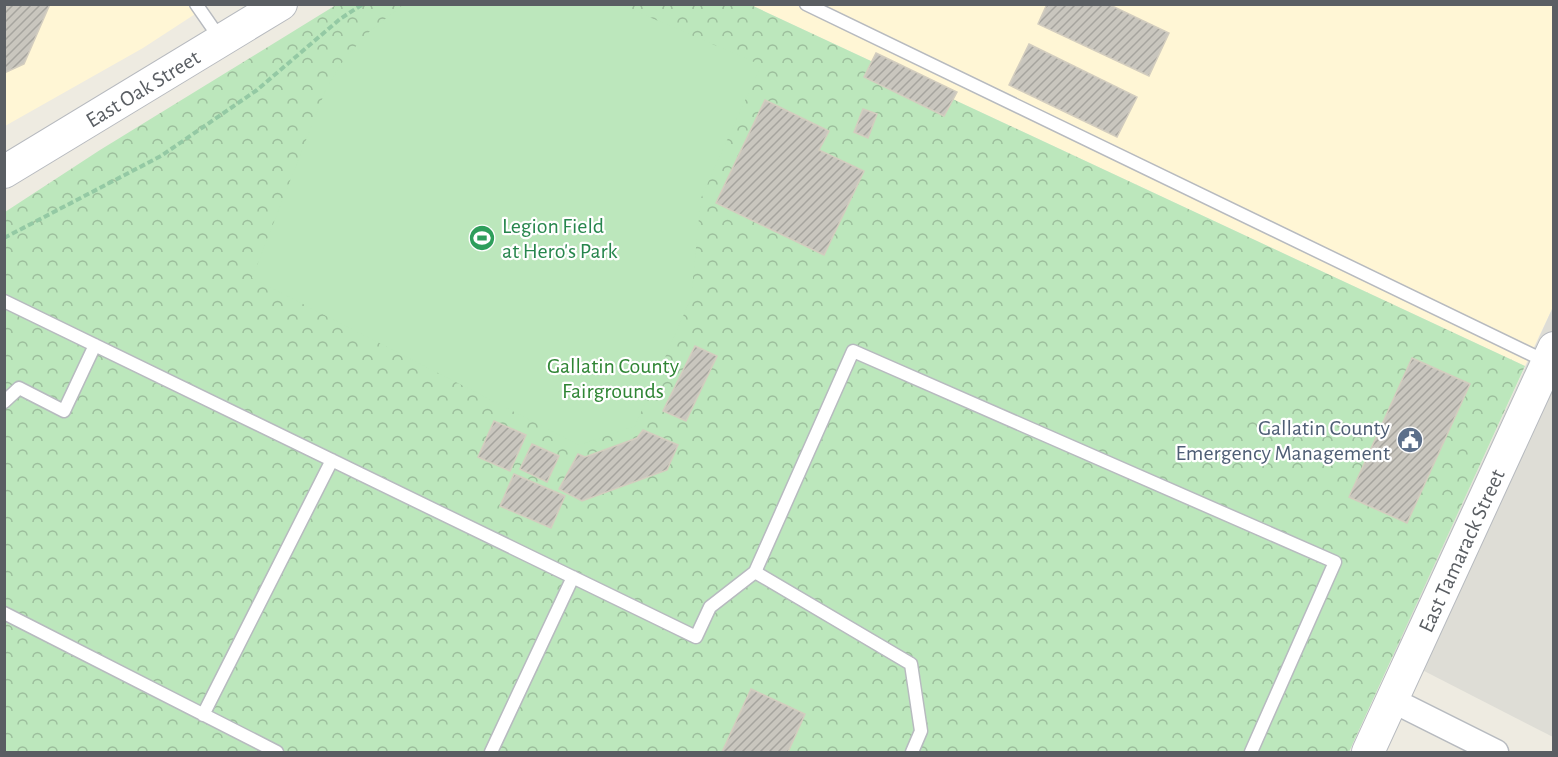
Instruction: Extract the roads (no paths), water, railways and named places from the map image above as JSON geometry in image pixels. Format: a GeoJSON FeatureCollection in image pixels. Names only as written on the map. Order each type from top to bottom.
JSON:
{"type":"FeatureCollection","features":[{"type":"Feature","properties":{"kind":"street","name":"East Oak Street"},"geometry":{"type":"LineString","coordinates":[[4,172],[281,4]]}},
{"type":"Feature","properties":{"kind":"street","name":"East Tamarack Street"},"geometry":{"type":"LineString","coordinates":[[1368,753],[1550,355]]}},
{"type":"Feature","properties":{"kind":"street"},"geometry":{"type":"LineString","coordinates":[[1392,700],[1496,753]]}},
{"type":"Feature","properties":{"kind":"lane"},"geometry":{"type":"LineString","coordinates":[[196,4],[221,41]]}},
{"type":"Feature","properties":{"kind":"lane"},"geometry":{"type":"LineString","coordinates":[[806,4],[1550,355]]}},
{"type":"Feature","properties":{"kind":"lane"},"geometry":{"type":"LineString","coordinates":[[4,301],[696,636],[710,608],[755,572],[853,351],[1335,562],[1251,753]]}},
{"type":"Feature","properties":{"kind":"lane"},"geometry":{"type":"LineString","coordinates":[[4,402],[18,388],[64,411],[95,345]]}},
{"type":"Feature","properties":{"kind":"lane"},"geometry":{"type":"LineString","coordinates":[[203,715],[332,460]]}},
{"type":"Feature","properties":{"kind":"lane"},"geometry":{"type":"LineString","coordinates":[[755,572],[911,664],[921,731],[912,753]]}},
{"type":"Feature","properties":{"kind":"lane"},"geometry":{"type":"LineString","coordinates":[[491,753],[573,577]]}},
{"type":"Feature","properties":{"kind":"lane"},"geometry":{"type":"LineString","coordinates":[[4,613],[278,753]]}},
{"type":"Feature","properties":{"kind":"place","name":"Legion Field at Hero's Park"},"geometry":{"type":"Point","coordinates":[482,238]}},
{"type":"Feature","properties":{"kind":"place","name":"Gallatin County Emergency Management"},"geometry":{"type":"Point","coordinates":[1410,440]}},
{"type":"Feature","properties":{"kind":"park label","name":"Gallatin County Fairgrounds"},"geometry":{"type":"Point","coordinates":[613,378]}}]}
